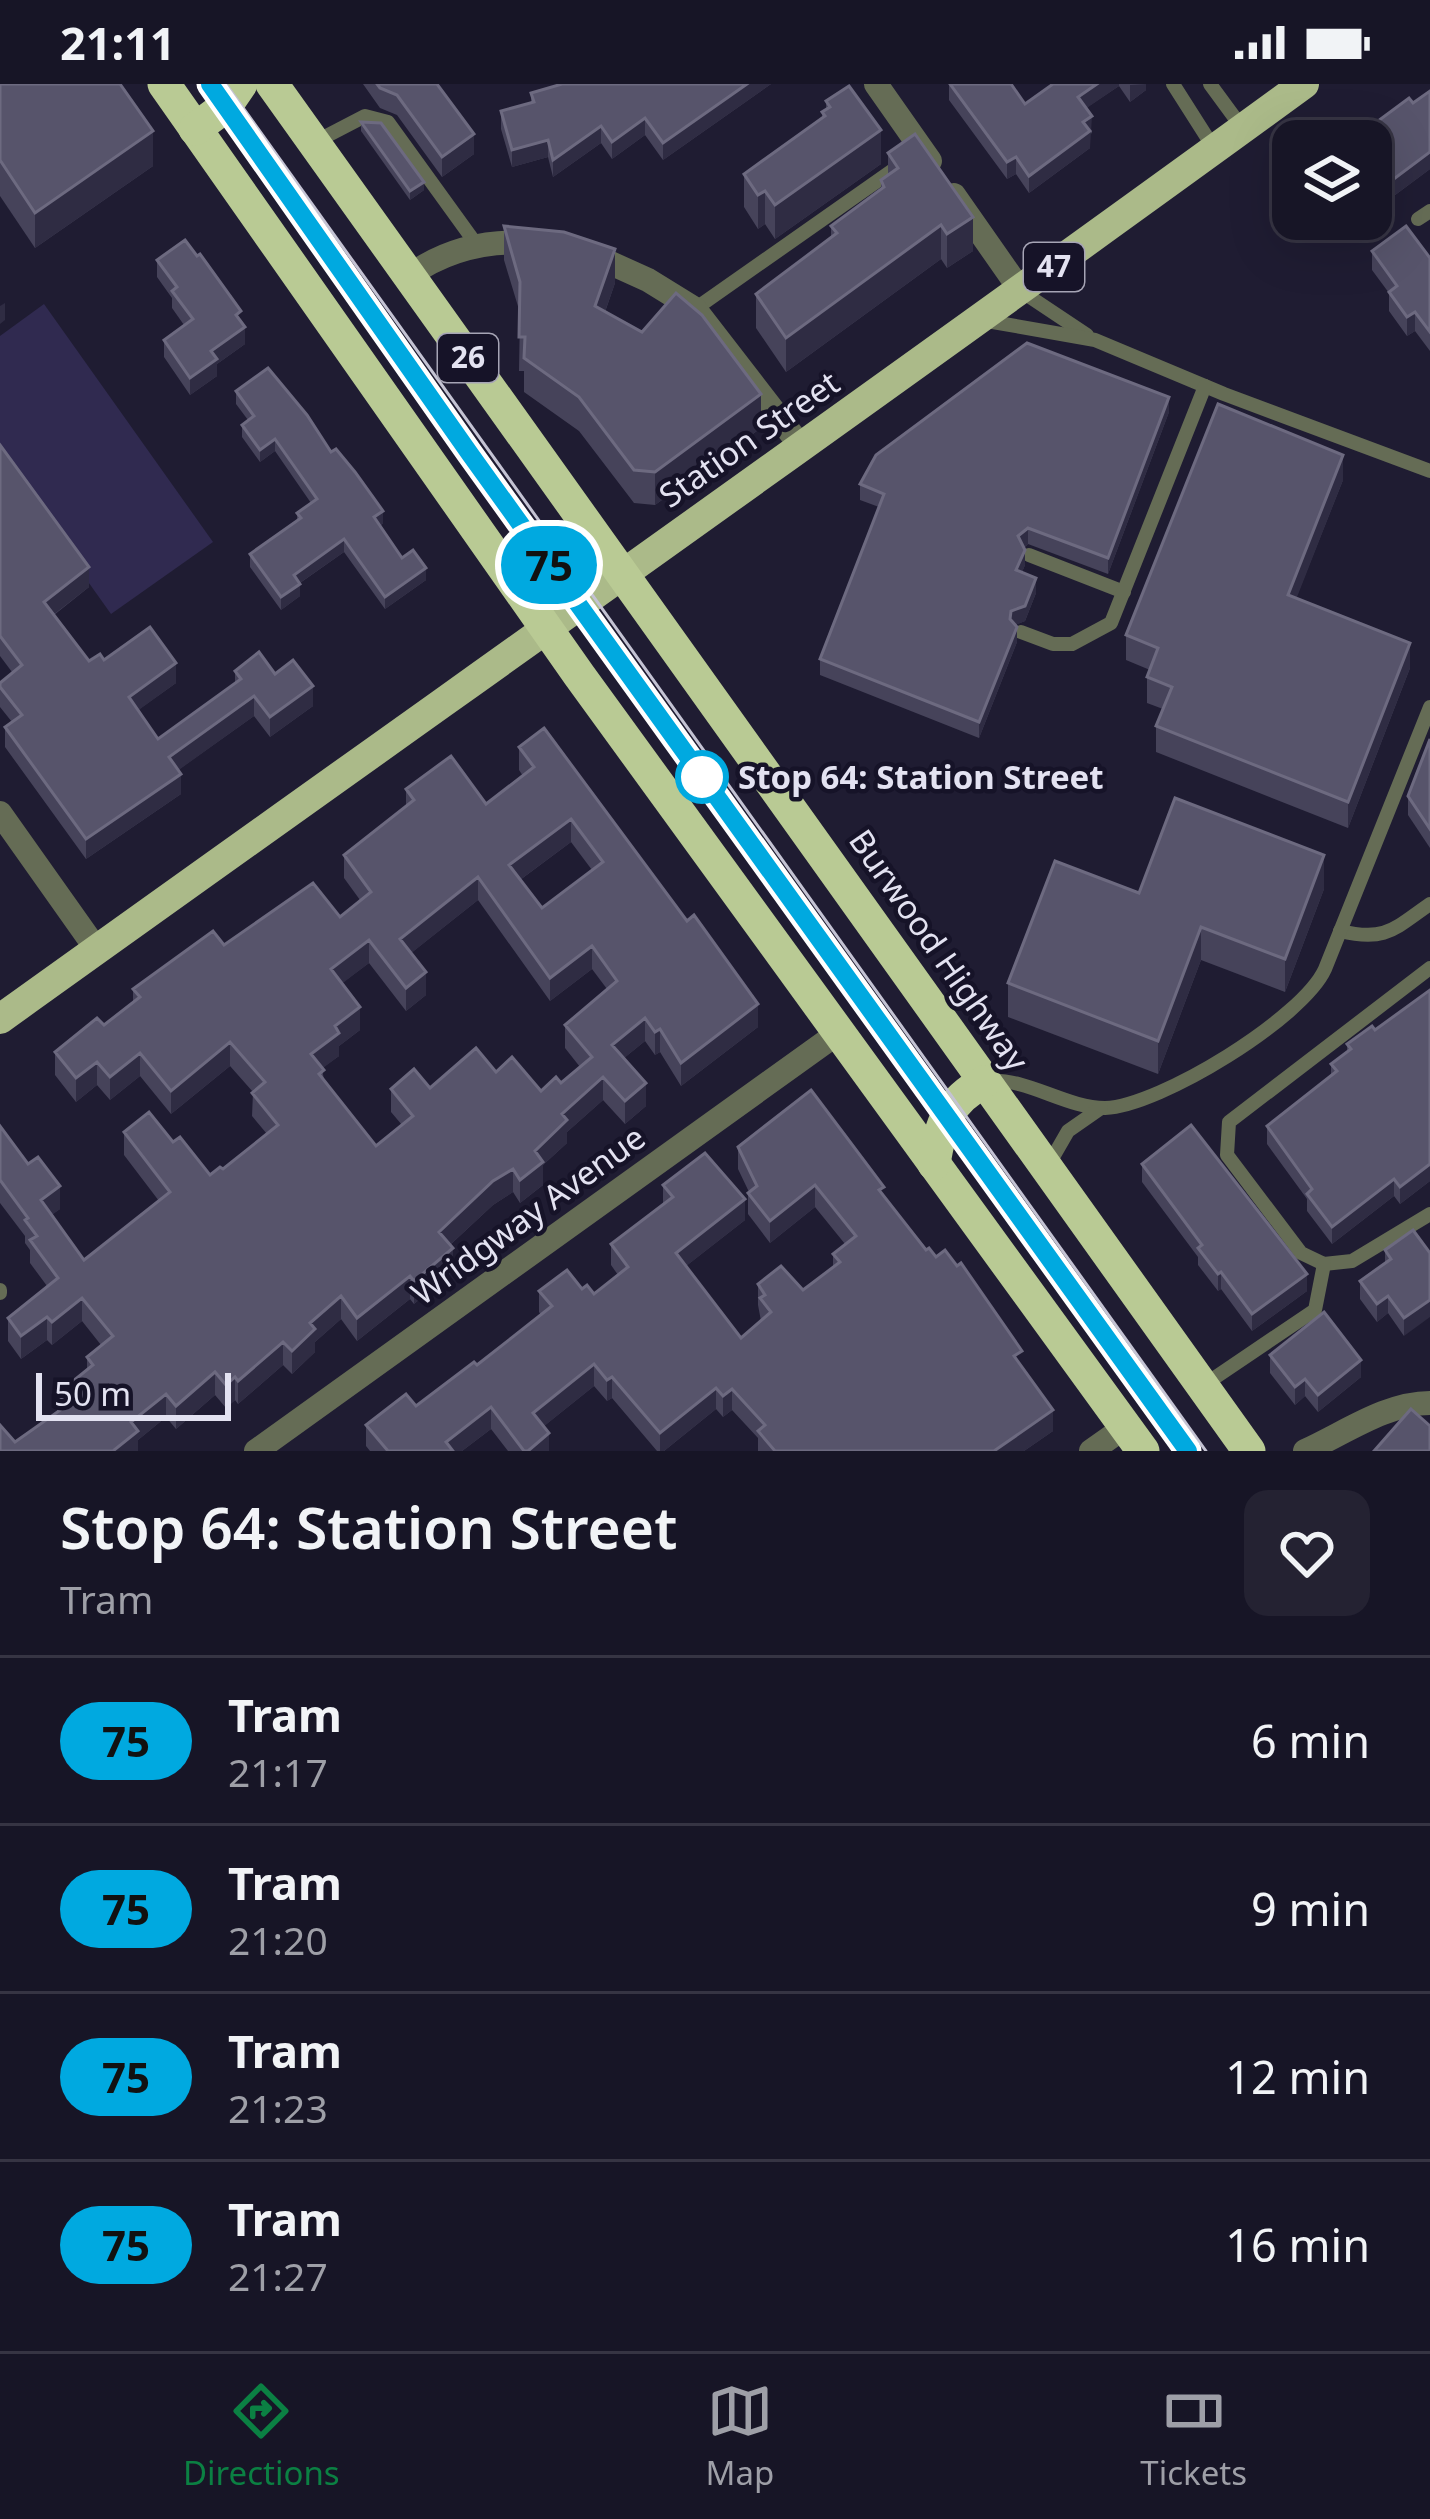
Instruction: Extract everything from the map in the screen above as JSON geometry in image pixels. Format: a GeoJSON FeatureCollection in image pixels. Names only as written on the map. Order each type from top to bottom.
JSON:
{"type":"FeatureCollection","features":[{"type":"Feature","properties":{"kind":"highway"},"geometry":{"type":"LineString","coordinates":[[164,84],[546,628],[1134,1439]]}},
{"type":"Feature","properties":{"kind":"highway"},"geometry":{"type":"LineString","coordinates":[[195,129],[226,106],[241,84]]}},
{"type":"Feature","properties":{"kind":"highway","name":"Burwood Highway"},"geometry":{"type":"LineString","coordinates":[[272,84],[1250,1451]]}},
{"type":"Feature","properties":{"kind":"highway"},"geometry":{"type":"LineString","coordinates":[[934,1164],[945,1114],[966,1092],[984,1082]]}},
{"type":"Feature","properties":{"kind":"main road","name":"Station Street"},"geometry":{"type":"LineString","coordinates":[[0,1019],[800,445],[982,320],[1304,84]]}},
{"type":"Feature","properties":{"kind":"street"},"geometry":{"type":"LineString","coordinates":[[877,84],[1022,291]]}},
{"type":"Feature","properties":{"kind":"street"},"geometry":{"type":"LineString","coordinates":[[410,276],[440,256],[516,242],[558,246],[618,264],[695,309],[800,445]]}},
{"type":"Feature","properties":{"kind":"street"},"geometry":{"type":"LineString","coordinates":[[0,813],[97,950]]}},
{"type":"Feature","properties":{"kind":"street","name":"Wridgway Avenue"},"geometry":{"type":"LineString","coordinates":[[256,1451],[838,1033]]}},
{"type":"Feature","properties":{"kind":"street"},"geometry":{"type":"LineString","coordinates":[[1305,1451],[1384,1411],[1430,1403]]}},
{"type":"Feature","properties":{"kind":"street"},"geometry":{"type":"LineString","coordinates":[[1342,1451],[1359,1426]]}},
{"type":"Feature","properties":{"kind":"street"},"geometry":{"type":"LineString","coordinates":[[1091,1451],[1134,1439]]}},
{"type":"Feature","properties":{"kind":"lane"},"geometry":{"type":"LineString","coordinates":[[1173,84],[1215,150]]}},
{"type":"Feature","properties":{"kind":"lane"},"geometry":{"type":"LineString","coordinates":[[1210,84],[1243,129]]}},
{"type":"Feature","properties":{"kind":"lane"},"geometry":{"type":"LineString","coordinates":[[315,142],[365,116],[388,122],[478,248]]}},
{"type":"Feature","properties":{"kind":"lane"},"geometry":{"type":"LineString","coordinates":[[695,309],[922,149]]}},
{"type":"Feature","properties":{"kind":"lane"},"geometry":{"type":"LineString","coordinates":[[1022,291],[1095,340]]}},
{"type":"Feature","properties":{"kind":"lane"},"geometry":{"type":"LineString","coordinates":[[982,320],[1095,340],[1430,471]]}},
{"type":"Feature","properties":{"kind":"lane"},"geometry":{"type":"LineString","coordinates":[[1021,632],[1053,644],[1072,644],[1111,623],[1205,386]]}},
{"type":"Feature","properties":{"kind":"lane"},"geometry":{"type":"LineString","coordinates":[[1029,555],[1124,592]]}},
{"type":"Feature","properties":{"kind":"lane"},"geometry":{"type":"LineString","coordinates":[[1048,1168],[1069,1131],[1101,1108],[1168,1092],[1279,1017],[1320,981],[1430,707]]}},
{"type":"Feature","properties":{"kind":"lane"},"geometry":{"type":"LineString","coordinates":[[1340,931],[1369,938],[1391,931],[1430,904]]}},
{"type":"Feature","properties":{"kind":"lane"},"geometry":{"type":"LineString","coordinates":[[1430,968],[1228,1122],[1227,1155],[1301,1253],[1324,1264],[1352,1261],[1430,1214]]}},
{"type":"Feature","properties":{"kind":"lane"},"geometry":{"type":"LineString","coordinates":[[984,1082],[1011,1083],[1101,1108]]}},
{"type":"Feature","properties":{"kind":"lane"},"geometry":{"type":"LineString","coordinates":[[1202,1387],[1315,1310],[1324,1264]]}},
{"type":"Feature","properties":{"kind":"shaded area"},"geometry":{"type":"Polygon","coordinates":[[[44,304],[213,542],[111,614],[0,458],[0,336],[44,304]]]}},
{"type":"Feature","properties":{"kind":"building"},"geometry":{"type":"Polygon","coordinates":[[[0,84],[120,84],[153,131],[35,213],[0,160],[0,84]]]}},
{"type":"Feature","properties":{"kind":"building"},"geometry":{"type":"Polygon","coordinates":[[[377,84],[437,84],[474,134],[442,157],[397,95],[377,84]]]}},
{"type":"Feature","properties":{"kind":"building"},"geometry":{"type":"Polygon","coordinates":[[[562,84],[747,84],[663,143],[645,118],[612,142],[601,126],[553,160],[548,140],[512,150],[501,111],[534,102],[531,93],[562,84]]]}},
{"type":"Feature","properties":{"kind":"building"},"geometry":{"type":"Polygon","coordinates":[[[950,84],[1011,84],[1025,104],[1053,84],[1097,84],[1078,97],[1092,116],[1083,122],[1090,131],[1029,176],[1016,157],[1007,162],[950,84]]]}},
{"type":"Feature","properties":{"kind":"building"},"geometry":{"type":"Polygon","coordinates":[[[849,86],[881,130],[775,205],[765,191],[758,195],[744,174],[825,116],[822,112],[830,107],[826,101],[849,86]]]}},
{"type":"Feature","properties":{"kind":"building"},"geometry":{"type":"Polygon","coordinates":[[[1430,91],[1430,152],[1392,180],[1392,120],[1379,120],[1409,98],[1413,103],[1430,91]]]}},
{"type":"Feature","properties":{"kind":"building"},"geometry":{"type":"Polygon","coordinates":[[[361,122],[381,123],[424,182],[410,191],[361,122]]]}},
{"type":"Feature","properties":{"kind":"building"},"geometry":{"type":"Polygon","coordinates":[[[915,134],[973,217],[947,234],[941,225],[786,338],[756,294],[837,233],[831,226],[884,187],[881,180],[898,168],[888,153],[915,134]]]}},
{"type":"Feature","properties":{"kind":"building"},"geometry":{"type":"Polygon","coordinates":[[[504,226],[564,232],[615,249],[595,306],[642,332],[676,293],[702,315],[761,394],[655,472],[634,470],[579,397],[524,358],[525,337],[519,337],[520,282],[504,226]]]}},
{"type":"Feature","properties":{"kind":"building"},"geometry":{"type":"Polygon","coordinates":[[[1406,226],[1430,258],[1430,332],[1415,312],[1407,317],[1389,292],[1397,286],[1372,251],[1406,226]]]}},
{"type":"Feature","properties":{"kind":"building"},"geometry":{"type":"Polygon","coordinates":[[[185,240],[241,311],[236,315],[245,327],[211,351],[217,359],[190,378],[164,340],[193,319],[157,260],[185,240]]]}},
{"type":"Feature","properties":{"kind":"building"},"geometry":{"type":"Polygon","coordinates":[[[1027,343],[1169,397],[1108,558],[1028,528],[1018,536],[1025,550],[1016,570],[1036,578],[1025,606],[1011,611],[1010,619],[1017,627],[979,722],[820,659],[884,494],[860,484],[876,455],[1027,343]]]}},
{"type":"Feature","properties":{"kind":"building"},"geometry":{"type":"Polygon","coordinates":[[[268,368],[383,511],[374,517],[402,558],[413,550],[426,568],[385,597],[344,539],[294,575],[300,584],[281,597],[250,554],[301,518],[297,513],[317,499],[275,439],[260,450],[242,425],[254,416],[236,391],[268,368]]]}},
{"type":"Feature","properties":{"kind":"building"},"geometry":{"type":"Polygon","coordinates":[[[1218,404],[1343,455],[1288,595],[1410,643],[1348,802],[1156,726],[1172,687],[1147,677],[1158,648],[1126,635],[1218,404]]]}},
{"type":"Feature","properties":{"kind":"building"},"geometry":{"type":"Polygon","coordinates":[[[0,445],[89,567],[44,602],[89,661],[100,654],[104,660],[150,627],[176,663],[129,697],[158,739],[241,679],[235,671],[259,652],[275,674],[293,660],[313,686],[270,717],[254,696],[169,757],[181,774],[86,839],[5,727],[22,715],[0,683],[22,665],[0,636],[0,445]]]}},
{"type":"Feature","properties":{"kind":"building"},"geometry":{"type":"Polygon","coordinates":[[[544,728],[687,921],[694,915],[758,1004],[681,1063],[660,1029],[655,1032],[645,1018],[612,1045],[646,1083],[625,1101],[603,1077],[562,1114],[567,1120],[535,1151],[543,1162],[520,1180],[513,1169],[493,1181],[439,1232],[453,1248],[414,1281],[410,1276],[357,1318],[341,1296],[310,1323],[315,1329],[292,1351],[283,1342],[238,1381],[235,1377],[226,1385],[215,1372],[176,1406],[166,1394],[131,1422],[138,1431],[113,1451],[0,1451],[0,1425],[15,1442],[66,1406],[57,1394],[93,1365],[87,1357],[113,1336],[82,1298],[52,1322],[47,1317],[21,1336],[8,1318],[58,1278],[30,1240],[37,1236],[28,1218],[0,1180],[0,1126],[28,1164],[38,1157],[60,1186],[41,1200],[84,1260],[170,1192],[124,1132],[149,1112],[173,1142],[180,1137],[210,1175],[223,1169],[278,1125],[252,1093],[265,1082],[230,1042],[171,1091],[140,1053],[110,1077],[97,1062],[76,1078],[55,1052],[97,1018],[104,1025],[140,997],[133,989],[213,931],[224,945],[313,883],[340,917],[371,892],[344,855],[414,800],[406,789],[451,756],[486,804],[534,767],[519,747],[544,728]],[[571,819],[509,865],[542,908],[603,862],[571,819]],[[478,877],[400,939],[426,972],[406,988],[369,940],[331,969],[360,1007],[335,1026],[339,1033],[311,1054],[324,1070],[319,1074],[376,1146],[413,1116],[391,1089],[414,1069],[430,1088],[476,1048],[496,1072],[512,1057],[541,1091],[556,1077],[561,1083],[592,1057],[565,1025],[617,981],[592,946],[550,978],[478,877]]]}},
{"type":"Feature","properties":{"kind":"building"},"geometry":{"type":"Polygon","coordinates":[[[1430,739],[1430,829],[1408,796],[1430,739]]]}},
{"type":"Feature","properties":{"kind":"building"},"geometry":{"type":"Polygon","coordinates":[[[1175,798],[1324,855],[1285,959],[1201,927],[1158,1041],[1008,983],[1055,861],[1139,893],[1175,798]]]}},
{"type":"Feature","properties":{"kind":"building"},"geometry":{"type":"Polygon","coordinates":[[[1430,990],[1430,1164],[1400,1187],[1394,1179],[1332,1227],[1307,1194],[1312,1189],[1267,1126],[1337,1071],[1331,1064],[1351,1049],[1347,1044],[1430,990]]]}},
{"type":"Feature","properties":{"kind":"building"},"geometry":{"type":"Polygon","coordinates":[[[811,1090],[926,1250],[936,1257],[945,1250],[957,1266],[961,1263],[1022,1351],[1014,1356],[1053,1410],[994,1451],[775,1451],[758,1431],[765,1425],[732,1389],[723,1396],[716,1388],[660,1433],[612,1377],[607,1380],[594,1364],[533,1413],[549,1433],[528,1451],[491,1407],[446,1442],[453,1451],[388,1451],[366,1425],[406,1394],[416,1406],[474,1362],[477,1365],[552,1306],[539,1291],[567,1270],[582,1289],[587,1285],[594,1294],[628,1267],[611,1244],[673,1197],[663,1185],[705,1153],[745,1199],[676,1253],[741,1338],[771,1312],[760,1298],[765,1295],[758,1284],[781,1266],[803,1290],[840,1262],[833,1254],[856,1236],[815,1185],[770,1221],[748,1193],[757,1186],[738,1147],[811,1090]]]}},
{"type":"Feature","properties":{"kind":"building"},"geometry":{"type":"Polygon","coordinates":[[[1191,1125],[1307,1274],[1252,1314],[1198,1248],[1202,1245],[1142,1164],[1191,1125]]]}},
{"type":"Feature","properties":{"kind":"building"},"geometry":{"type":"Polygon","coordinates":[[[1413,1230],[1430,1253],[1430,1300],[1404,1318],[1388,1296],[1377,1304],[1360,1281],[1391,1259],[1385,1250],[1413,1230]]]}},
{"type":"Feature","properties":{"kind":"building"},"geometry":{"type":"Polygon","coordinates":[[[1324,1312],[1361,1360],[1318,1395],[1305,1379],[1295,1387],[1270,1355],[1324,1312]]]}},
{"type":"Feature","properties":{"kind":"building"},"geometry":{"type":"Polygon","coordinates":[[[1411,1409],[1430,1426],[1430,1451],[1374,1451],[1411,1409]]]}},
{"type":"Feature","properties":{"kind":"tram line","name":"75"},"geometry":{"type":"LineString","coordinates":[[210,84],[470,454],[1188,1451]]}},
{"type":"Feature","properties":{"kind":"tram line"},"geometry":{"type":"LineString","coordinates":[[226,84],[1206,1451]]}},
{"type":"Feature","properties":{"kind":"place","name":"Stop 64: Station Street"},"geometry":{"type":"Point","coordinates":[702,777]}}]}
